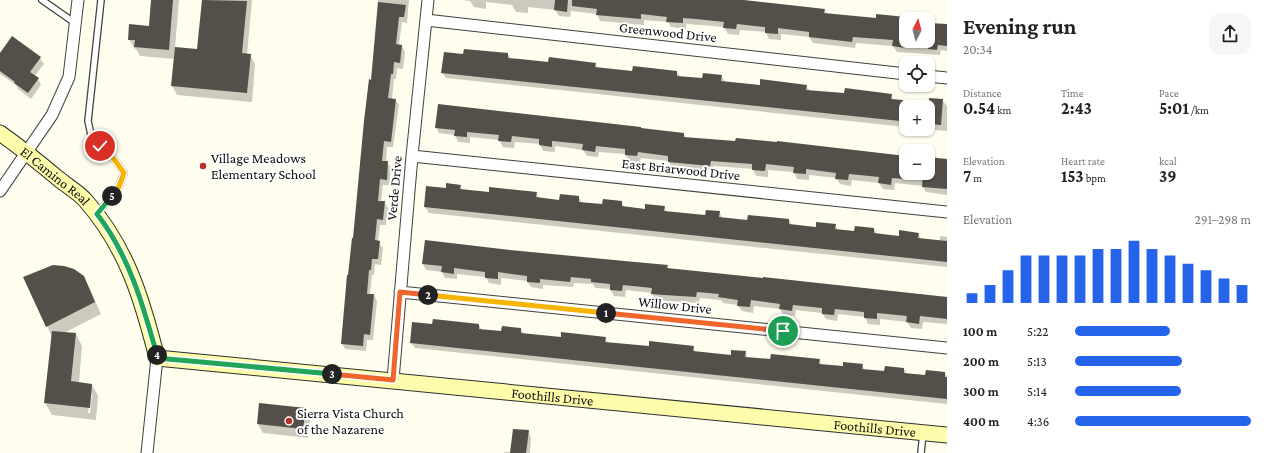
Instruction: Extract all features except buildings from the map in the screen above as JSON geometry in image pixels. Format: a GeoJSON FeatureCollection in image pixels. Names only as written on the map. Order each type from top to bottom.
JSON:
{"type":"FeatureCollection","features":[{"type":"Feature","properties":{"kind":"street"},"geometry":{"type":"LineString","coordinates":[[0,191],[52,115],[69,77],[78,0]]}},
{"type":"Feature","properties":{"kind":"street","name":"Verde Drive"},"geometry":{"type":"LineString","coordinates":[[393,380],[412,156],[428,0]]}},
{"type":"Feature","properties":{"kind":"street","name":"Greenwood Drive"},"geometry":{"type":"LineString","coordinates":[[426,20],[899,73]]}},
{"type":"Feature","properties":{"kind":"street"},"geometry":{"type":"LineString","coordinates":[[935,77],[947,78]]}},
{"type":"Feature","properties":{"kind":"street","name":"El Camino Real"},"geometry":{"type":"LineString","coordinates":[[0,133],[27,152],[85,200],[108,229],[131,271],[145,312],[157,358],[147,453]]}},
{"type":"Feature","properties":{"kind":"street","name":"East Briarwood Drive"},"geometry":{"type":"LineString","coordinates":[[412,156],[947,212]]}},
{"type":"Feature","properties":{"kind":"street","name":"Willow Drive"},"geometry":{"type":"LineString","coordinates":[[400,292],[947,348]]}},
{"type":"Feature","properties":{"kind":"street","name":"Foothills Drive"},"geometry":{"type":"LineString","coordinates":[[157,358],[947,435]]}},
{"type":"Feature","properties":{"kind":"lane"},"geometry":{"type":"LineString","coordinates":[[42,0],[76,23]]}},
{"type":"Feature","properties":{"kind":"lane"},"geometry":{"type":"LineString","coordinates":[[97,214],[118,189],[124,173],[114,159],[91,135],[88,121],[101,0]]}},
{"type":"Feature","properties":{"kind":"lane"},"geometry":{"type":"LineString","coordinates":[[921,453],[923,433]]}},
{"type":"Feature","properties":{"kind":"place","name":"Village Meadows Elementary School"},"geometry":{"type":"Point","coordinates":[203,166]}},
{"type":"Feature","properties":{"kind":"place","name":"Sierra Vista Church of the Nazarene"},"geometry":{"type":"Point","coordinates":[289,421]}},
{"type":"Feature","properties":{"kind":"route"},"geometry":{"type":"LineString","coordinates":[[100,146],[114,159],[124,173],[118,189],[97,214],[108,229],[131,271],[145,312],[157,358],[393,380],[400,292],[783,331]]}}]}
